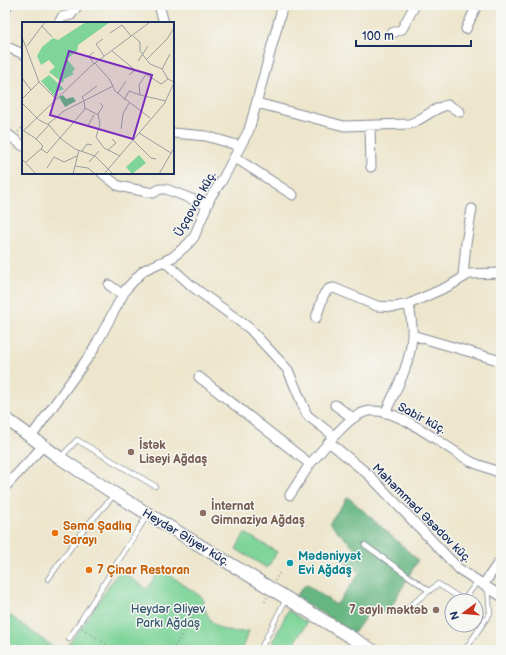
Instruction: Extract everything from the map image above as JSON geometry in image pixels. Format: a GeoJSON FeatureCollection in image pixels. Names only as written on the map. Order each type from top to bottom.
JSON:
{"type":"FeatureCollection","features":[{"type":"Feature","properties":{"kind":"main road","name":"Heydər Əliyev küç."},"geometry":{"type":"LineString","coordinates":[[5,418],[60,458],[115,494],[287,597],[372,650]]}},
{"type":"Feature","properties":{"kind":"street"},"geometry":{"type":"LineString","coordinates":[[5,12],[7,5]]}},
{"type":"Feature","properties":{"kind":"street"},"geometry":{"type":"LineString","coordinates":[[60,22],[62,17],[71,15],[78,5]]}},
{"type":"Feature","properties":{"kind":"street"},"geometry":{"type":"LineString","coordinates":[[159,5],[164,22]]}},
{"type":"Feature","properties":{"kind":"street","name":"Üçqovaq küç."},"geometry":{"type":"LineString","coordinates":[[31,437],[92,352],[123,295],[136,276],[144,270],[173,257],[194,237],[207,205],[249,130],[283,5]]}},
{"type":"Feature","properties":{"kind":"street"},"geometry":{"type":"LineString","coordinates":[[390,34],[402,29],[415,5]]}},
{"type":"Feature","properties":{"kind":"street"},"geometry":{"type":"LineString","coordinates":[[466,29],[477,5]]}},
{"type":"Feature","properties":{"kind":"street"},"geometry":{"type":"LineString","coordinates":[[5,46],[22,54]]}},
{"type":"Feature","properties":{"kind":"street"},"geometry":{"type":"LineString","coordinates":[[257,103],[344,126],[409,124],[419,121],[443,106],[448,105],[460,112]]}},
{"type":"Feature","properties":{"kind":"street"},"geometry":{"type":"LineString","coordinates":[[370,126],[371,167]]}},
{"type":"Feature","properties":{"kind":"street"},"geometry":{"type":"LineString","coordinates":[[5,132],[22,145]]}},
{"type":"Feature","properties":{"kind":"street"},"geometry":{"type":"LineString","coordinates":[[174,133],[206,136],[240,146]]}},
{"type":"Feature","properties":{"kind":"street"},"geometry":{"type":"LineString","coordinates":[[234,157],[293,195]]}},
{"type":"Feature","properties":{"kind":"street"},"geometry":{"type":"LineString","coordinates":[[103,174],[117,185],[123,187],[152,193],[160,189],[166,189],[207,205]]}},
{"type":"Feature","properties":{"kind":"street"},"geometry":{"type":"LineString","coordinates":[[463,276],[466,243],[472,209]]}},
{"type":"Feature","properties":{"kind":"street","name":"Məhəmməd Əsədov küç."},"geometry":{"type":"LineString","coordinates":[[164,260],[193,287],[249,328],[288,370],[307,415],[369,475],[450,561],[459,569],[501,596]]}},
{"type":"Feature","properties":{"kind":"street"},"geometry":{"type":"LineString","coordinates":[[316,318],[324,294],[328,289],[334,288],[377,306],[395,307],[409,304],[451,285],[463,276],[482,272],[501,273]]}},
{"type":"Feature","properties":{"kind":"street"},"geometry":{"type":"LineString","coordinates":[[109,285],[123,295]]}},
{"type":"Feature","properties":{"kind":"street"},"geometry":{"type":"LineString","coordinates":[[385,413],[409,357],[412,335],[409,304]]}},
{"type":"Feature","properties":{"kind":"street"},"geometry":{"type":"LineString","coordinates":[[412,335],[501,361]]}},
{"type":"Feature","properties":{"kind":"street"},"geometry":{"type":"LineString","coordinates":[[199,377],[310,464]]}},
{"type":"Feature","properties":{"kind":"street"},"geometry":{"type":"LineString","coordinates":[[335,405],[353,418]]}},
{"type":"Feature","properties":{"kind":"street","name":"Sabir küç."},"geometry":{"type":"LineString","coordinates":[[332,439],[353,418],[364,412],[374,410],[385,413],[414,426],[471,461],[501,473]]}},
{"type":"Feature","properties":{"kind":"street"},"geometry":{"type":"LineString","coordinates":[[290,494],[310,464],[332,439]]}},
{"type":"Feature","properties":{"kind":"street"},"geometry":{"type":"LineString","coordinates":[[5,487],[43,446]]}},
{"type":"Feature","properties":{"kind":"street"},"geometry":{"type":"LineString","coordinates":[[483,585],[499,562]]}},
{"type":"Feature","properties":{"kind":"lane"},"geometry":{"type":"LineString","coordinates":[[60,458],[77,440],[155,486]]}},
{"type":"Feature","properties":{"kind":"lane"},"geometry":{"type":"LineString","coordinates":[[48,580],[84,529],[115,494]]}},
{"type":"Feature","properties":{"kind":"lane"},"geometry":{"type":"LineString","coordinates":[[69,638],[148,514]]}},
{"type":"Feature","properties":{"kind":"lane"},"geometry":{"type":"LineString","coordinates":[[365,545],[428,590]]}},
{"type":"Feature","properties":{"kind":"lane"},"geometry":{"type":"LineString","coordinates":[[407,608],[428,590],[438,584],[460,598],[465,598],[483,585],[490,613],[466,650]]}},
{"type":"Feature","properties":{"kind":"lane"},"geometry":{"type":"LineString","coordinates":[[260,650],[287,597]]}},
{"type":"Feature","properties":{"kind":"path"},"geometry":{"type":"LineString","coordinates":[[172,650],[203,602]]}},
{"type":"Feature","properties":{"kind":"path"},"geometry":{"type":"LineString","coordinates":[[82,627],[116,650]]}},
{"type":"Feature","properties":{"kind":"green space"},"geometry":{"type":"Polygon","coordinates":[[[348,497],[418,560],[387,614],[372,608],[354,633],[295,597],[306,584],[336,605],[360,573],[345,562],[355,548],[329,523],[348,497]]]}},
{"type":"Feature","properties":{"kind":"green space"},"geometry":{"type":"Polygon","coordinates":[[[245,533],[277,552],[267,568],[236,549],[245,533]]]}},
{"type":"Feature","properties":{"kind":"green space","name":"Heydər Əliyev Parkı Ağdaş"},"geometry":{"type":"Polygon","coordinates":[[[161,569],[203,598],[208,616],[217,626],[224,630],[240,632],[249,631],[241,650],[65,650],[120,570],[147,589],[161,569]]]}},
{"type":"Feature","properties":{"kind":"green space"},"geometry":{"type":"Polygon","coordinates":[[[288,610],[307,623],[295,641],[307,650],[269,650],[288,610]]]}},
{"type":"Feature","properties":{"kind":"green space"},"geometry":{"type":"Polygon","coordinates":[[[5,612],[57,650],[5,650],[5,612]]]}},
{"type":"Feature","properties":{"kind":"place","name":"İstək Liseyi Ağdaş"},"geometry":{"type":"Point","coordinates":[131,452]}},
{"type":"Feature","properties":{"kind":"place","name":"İnternat Gimnaziya Ağdaş"},"geometry":{"type":"Point","coordinates":[203,513]}},
{"type":"Feature","properties":{"kind":"place","name":"Səma Şadlıq Sarayı"},"geometry":{"type":"Point","coordinates":[55,533]}},
{"type":"Feature","properties":{"kind":"place","name":"Mədəniyyət Evi Ağdaş"},"geometry":{"type":"Point","coordinates":[290,563]}},
{"type":"Feature","properties":{"kind":"place","name":"7 Çinar Restoran"},"geometry":{"type":"Point","coordinates":[89,570]}},
{"type":"Feature","properties":{"kind":"place","name":"7 saylı məktəb"},"geometry":{"type":"Point","coordinates":[436,610]}}]}
